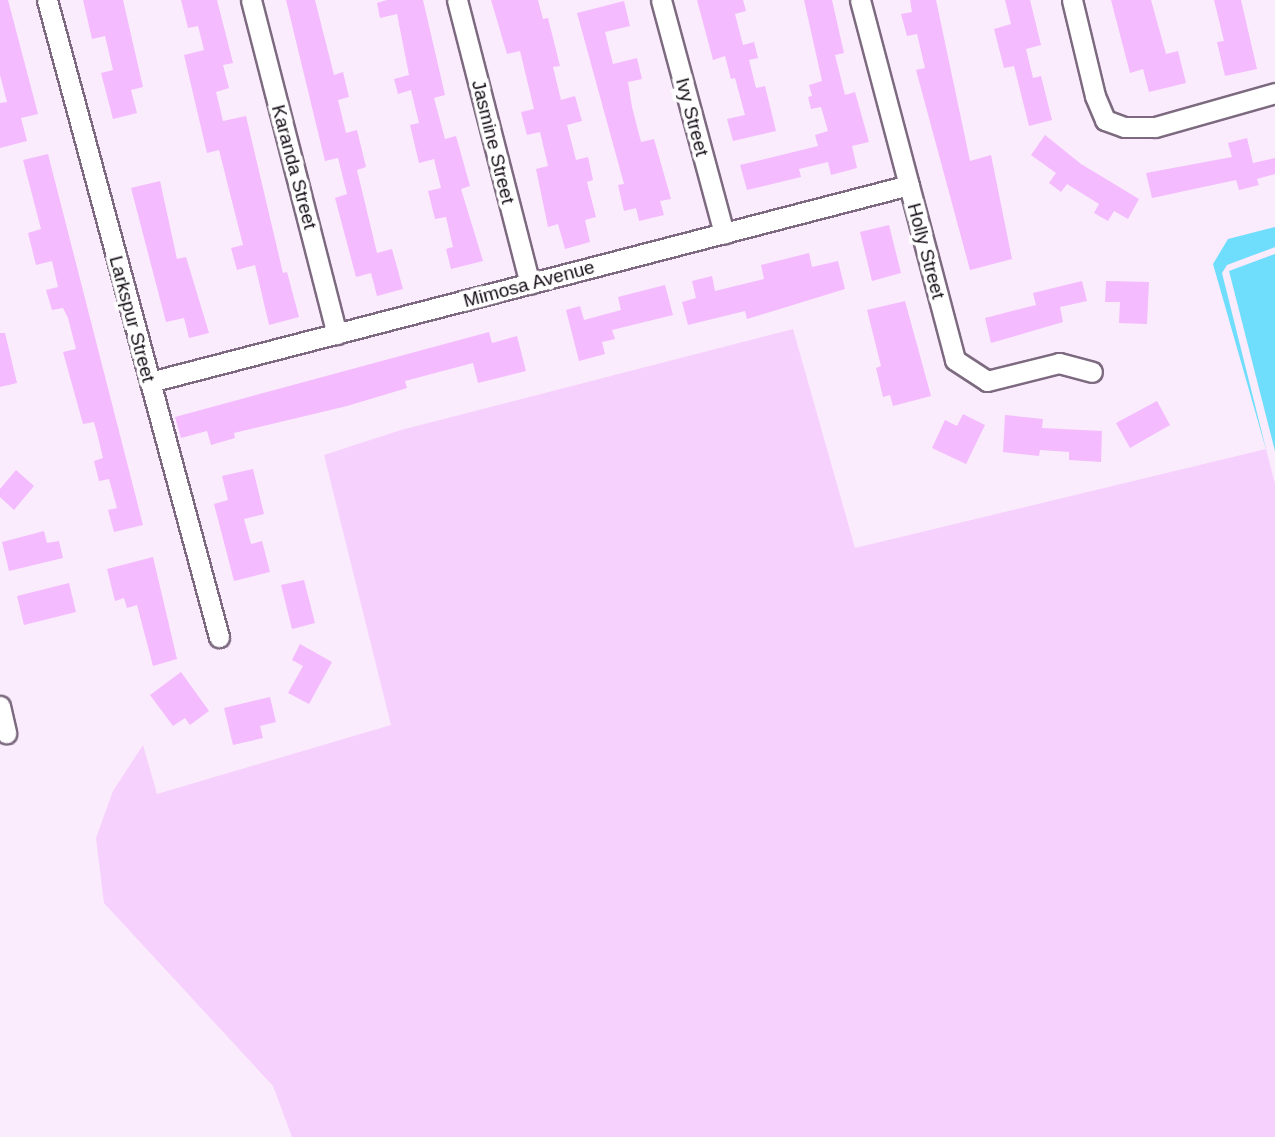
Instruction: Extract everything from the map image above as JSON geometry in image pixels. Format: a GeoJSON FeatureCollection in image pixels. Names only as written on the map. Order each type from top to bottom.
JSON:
{"type":"FeatureCollection","features":[{"type":"Feature","properties":{"kind":"street","name":"Larkspur Street"},"geometry":{"type":"LineString","coordinates":[[47,0],[219,637]]}},
{"type":"Feature","properties":{"kind":"street","name":"Karanda Street"},"geometry":{"type":"LineString","coordinates":[[251,0],[337,334]]}},
{"type":"Feature","properties":{"kind":"street","name":"Jasmine Street"},"geometry":{"type":"LineString","coordinates":[[457,0],[530,284]]}},
{"type":"Feature","properties":{"kind":"street","name":"Ivy Street"},"geometry":{"type":"LineString","coordinates":[[661,0],[724,234]]}},
{"type":"Feature","properties":{"kind":"street","name":"Holly Street"},"geometry":{"type":"LineString","coordinates":[[860,0],[955,360],[987,381],[1059,363],[1093,372]]}},
{"type":"Feature","properties":{"kind":"street"},"geometry":{"type":"LineString","coordinates":[[1072,0],[1095,96],[1105,120],[1124,127],[1155,127],[1275,93]]}},
{"type":"Feature","properties":{"kind":"street","name":"Mimosa Avenue"},"geometry":{"type":"LineString","coordinates":[[150,382],[909,185]]}},
{"type":"Feature","properties":{"kind":"street"},"geometry":{"type":"LineString","coordinates":[[0,706],[6,733]]}},
{"type":"Feature","properties":{"kind":"shaded area"},"geometry":{"type":"Polygon","coordinates":[[[793,329],[855,548],[1266,449],[1275,484],[1275,1137],[292,1137],[273,1086],[104,903],[96,838],[113,791],[143,745],[157,794],[391,725],[324,455],[401,430],[793,329]]]}},
{"type":"Feature","properties":{"kind":"water"},"geometry":{"type":"Polygon","coordinates":[[[1275,227],[1275,247],[1227,265],[1222,273],[1267,453],[1213,264],[1228,239],[1275,227]]]}},
{"type":"Feature","properties":{"kind":"water"},"geometry":{"type":"Polygon","coordinates":[[[1275,254],[1275,451],[1229,271],[1275,254]]]}},
{"type":"Feature","properties":{"kind":"building"},"geometry":{"type":"Polygon","coordinates":[[[0,0],[8,0],[38,114],[21,118],[27,141],[0,148],[0,103],[7,102],[0,75],[0,0]]]}},
{"type":"Feature","properties":{"kind":"building"},"geometry":{"type":"Polygon","coordinates":[[[83,0],[123,0],[143,87],[131,90],[137,113],[113,119],[101,73],[113,70],[105,36],[92,39],[83,0]]]}},
{"type":"Feature","properties":{"kind":"building"},"geometry":{"type":"Polygon","coordinates":[[[181,0],[217,0],[233,63],[223,65],[229,88],[216,92],[223,121],[246,116],[283,273],[287,272],[299,317],[269,325],[255,265],[237,270],[231,248],[243,245],[219,150],[207,153],[184,55],[204,50],[198,26],[188,28],[181,0]]]}},
{"type":"Feature","properties":{"kind":"building"},"geometry":{"type":"Polygon","coordinates":[[[286,0],[315,0],[334,75],[343,72],[349,97],[338,100],[346,133],[357,130],[366,167],[357,170],[377,253],[392,249],[403,289],[377,296],[371,273],[356,277],[335,198],[347,194],[338,158],[325,161],[286,0]]]}},
{"type":"Feature","properties":{"kind":"building"},"geometry":{"type":"Polygon","coordinates":[[[387,0],[423,0],[445,95],[434,98],[445,139],[456,136],[470,186],[461,189],[483,261],[451,269],[446,249],[453,247],[446,217],[435,219],[428,191],[441,188],[434,159],[419,163],[410,125],[419,123],[411,90],[398,94],[394,79],[409,75],[397,14],[380,18],[377,3],[387,0]]]}},
{"type":"Feature","properties":{"kind":"building"},"geometry":{"type":"Polygon","coordinates":[[[491,0],[538,0],[543,19],[548,18],[560,66],[553,67],[561,100],[575,96],[582,121],[567,125],[576,160],[588,157],[593,180],[587,182],[596,217],[585,220],[590,242],[565,249],[558,224],[548,227],[536,169],[548,166],[540,132],[527,135],[521,112],[534,109],[520,51],[507,54],[491,0]]]}},
{"type":"Feature","properties":{"kind":"building"},"geometry":{"type":"Polygon","coordinates":[[[697,0],[743,0],[746,11],[735,14],[743,45],[754,42],[758,58],[749,60],[756,88],[765,86],[776,131],[733,141],[727,119],[745,115],[735,78],[731,79],[725,56],[713,60],[697,0]]]}},
{"type":"Feature","properties":{"kind":"building"},"geometry":{"type":"Polygon","coordinates":[[[804,0],[832,0],[844,53],[835,55],[845,95],[855,92],[869,142],[852,146],[857,168],[831,175],[828,162],[799,169],[801,177],[747,190],[740,165],[818,146],[815,135],[828,131],[821,107],[811,109],[808,97],[812,96],[809,85],[822,81],[804,0]]]}},
{"type":"Feature","properties":{"kind":"building"},"geometry":{"type":"Polygon","coordinates":[[[910,0],[936,0],[970,161],[991,155],[1012,259],[970,270],[916,70],[925,68],[917,34],[907,36],[901,14],[912,12],[910,0]]]}},
{"type":"Feature","properties":{"kind":"building"},"geometry":{"type":"Polygon","coordinates":[[[1005,0],[1030,0],[1041,45],[1026,49],[1033,78],[1041,76],[1052,120],[1029,126],[1014,66],[1004,68],[994,29],[1011,24],[1005,0]]]}},
{"type":"Feature","properties":{"kind":"building"},"geometry":{"type":"Polygon","coordinates":[[[1111,0],[1151,0],[1166,54],[1178,51],[1186,83],[1149,92],[1143,69],[1130,73],[1111,0]]]}},
{"type":"Feature","properties":{"kind":"building"},"geometry":{"type":"Polygon","coordinates":[[[1214,0],[1241,0],[1257,69],[1225,76],[1217,42],[1224,41],[1214,0]]]}},
{"type":"Feature","properties":{"kind":"building"},"geometry":{"type":"Polygon","coordinates":[[[624,1],[630,26],[605,32],[613,64],[637,58],[642,79],[628,82],[632,107],[641,142],[654,139],[671,199],[660,201],[664,215],[639,221],[636,208],[624,211],[618,185],[624,184],[577,13],[624,1]]]}},
{"type":"Feature","properties":{"kind":"building"},"geometry":{"type":"Polygon","coordinates":[[[1045,135],[1081,164],[1139,199],[1128,219],[1114,211],[1108,221],[1094,213],[1099,204],[1067,184],[1061,192],[1049,183],[1056,173],[1031,155],[1045,135]]]}},
{"type":"Feature","properties":{"kind":"building"},"geometry":{"type":"Polygon","coordinates":[[[1247,138],[1253,163],[1275,158],[1275,174],[1257,179],[1259,185],[1239,190],[1236,180],[1152,198],[1146,173],[1232,157],[1228,143],[1247,138]]]}},
{"type":"Feature","properties":{"kind":"building"},"geometry":{"type":"Polygon","coordinates":[[[48,154],[143,525],[114,532],[108,510],[117,508],[109,479],[99,481],[94,461],[103,458],[94,422],[83,424],[63,352],[76,349],[68,318],[63,308],[52,310],[46,290],[58,287],[52,261],[36,265],[28,233],[41,229],[23,160],[48,154]]]}},
{"type":"Feature","properties":{"kind":"building"},"geometry":{"type":"Polygon","coordinates":[[[160,181],[177,259],[186,257],[209,333],[189,338],[184,318],[166,322],[131,188],[160,181]]]}},
{"type":"Feature","properties":{"kind":"building"},"geometry":{"type":"Polygon","coordinates":[[[889,225],[901,273],[872,281],[860,232],[889,225]]]}},
{"type":"Feature","properties":{"kind":"building"},"geometry":{"type":"Polygon","coordinates":[[[809,253],[812,267],[838,261],[845,289],[747,319],[745,311],[688,325],[682,302],[696,298],[692,281],[712,276],[715,291],[764,279],[761,265],[809,253]]]}},
{"type":"Feature","properties":{"kind":"building"},"geometry":{"type":"Polygon","coordinates":[[[1082,281],[1087,301],[1060,307],[1063,322],[991,343],[985,318],[1036,305],[1033,293],[1082,281]]]}},
{"type":"Feature","properties":{"kind":"building"},"geometry":{"type":"Polygon","coordinates":[[[1106,281],[1149,282],[1147,324],[1119,323],[1120,302],[1105,302],[1106,281]]]}},
{"type":"Feature","properties":{"kind":"building"},"geometry":{"type":"Polygon","coordinates":[[[665,285],[673,315],[612,330],[615,339],[602,342],[605,354],[579,361],[566,310],[580,306],[584,320],[621,310],[618,297],[665,285]]]}},
{"type":"Feature","properties":{"kind":"building"},"geometry":{"type":"Polygon","coordinates":[[[905,301],[931,396],[893,406],[890,395],[883,397],[876,368],[881,366],[867,310],[905,301]]]}},
{"type":"Feature","properties":{"kind":"building"},"geometry":{"type":"Polygon","coordinates":[[[489,332],[492,343],[517,336],[526,371],[478,383],[473,363],[405,381],[407,388],[347,406],[234,433],[235,438],[211,445],[207,431],[181,438],[175,417],[489,332]]]}},
{"type":"Feature","properties":{"kind":"building"},"geometry":{"type":"Polygon","coordinates":[[[0,333],[5,333],[17,383],[0,387],[0,333]]]}},
{"type":"Feature","properties":{"kind":"building"},"geometry":{"type":"Polygon","coordinates":[[[1157,401],[1170,425],[1130,448],[1116,423],[1157,401]]]}},
{"type":"Feature","properties":{"kind":"building"},"geometry":{"type":"Polygon","coordinates":[[[963,414],[985,425],[966,464],[932,448],[945,420],[957,426],[963,414]]]}},
{"type":"Feature","properties":{"kind":"building"},"geometry":{"type":"Polygon","coordinates":[[[1005,415],[1043,419],[1042,428],[1102,431],[1101,462],[1069,460],[1069,452],[1040,450],[1039,456],[1003,452],[1005,415]]]}},
{"type":"Feature","properties":{"kind":"building"},"geometry":{"type":"Polygon","coordinates":[[[253,469],[264,514],[244,519],[251,544],[262,541],[270,572],[234,581],[214,504],[228,500],[222,476],[253,469]]]}},
{"type":"Feature","properties":{"kind":"building"},"geometry":{"type":"Polygon","coordinates":[[[16,470],[34,486],[14,510],[0,497],[0,489],[16,470]]]}},
{"type":"Feature","properties":{"kind":"building"},"geometry":{"type":"Polygon","coordinates":[[[44,531],[47,543],[59,541],[63,558],[9,571],[2,542],[44,531]]]}},
{"type":"Feature","properties":{"kind":"building"},"geometry":{"type":"Polygon","coordinates":[[[153,557],[177,659],[153,666],[137,605],[127,608],[124,598],[115,601],[107,569],[153,557]]]}},
{"type":"Feature","properties":{"kind":"building"},"geometry":{"type":"Polygon","coordinates":[[[304,580],[315,623],[292,629],[281,585],[304,580]]]}},
{"type":"Feature","properties":{"kind":"building"},"geometry":{"type":"Polygon","coordinates":[[[69,583],[76,612],[24,625],[17,596],[69,583]]]}},
{"type":"Feature","properties":{"kind":"building"},"geometry":{"type":"Polygon","coordinates":[[[300,644],[332,662],[309,704],[288,693],[303,666],[292,660],[300,644]]]}},
{"type":"Feature","properties":{"kind":"building"},"geometry":{"type":"Polygon","coordinates":[[[181,672],[209,711],[190,725],[185,718],[173,726],[150,695],[181,672]]]}},
{"type":"Feature","properties":{"kind":"building"},"geometry":{"type":"Polygon","coordinates":[[[270,697],[276,722],[260,726],[263,738],[233,745],[224,708],[270,697]]]}}]}
